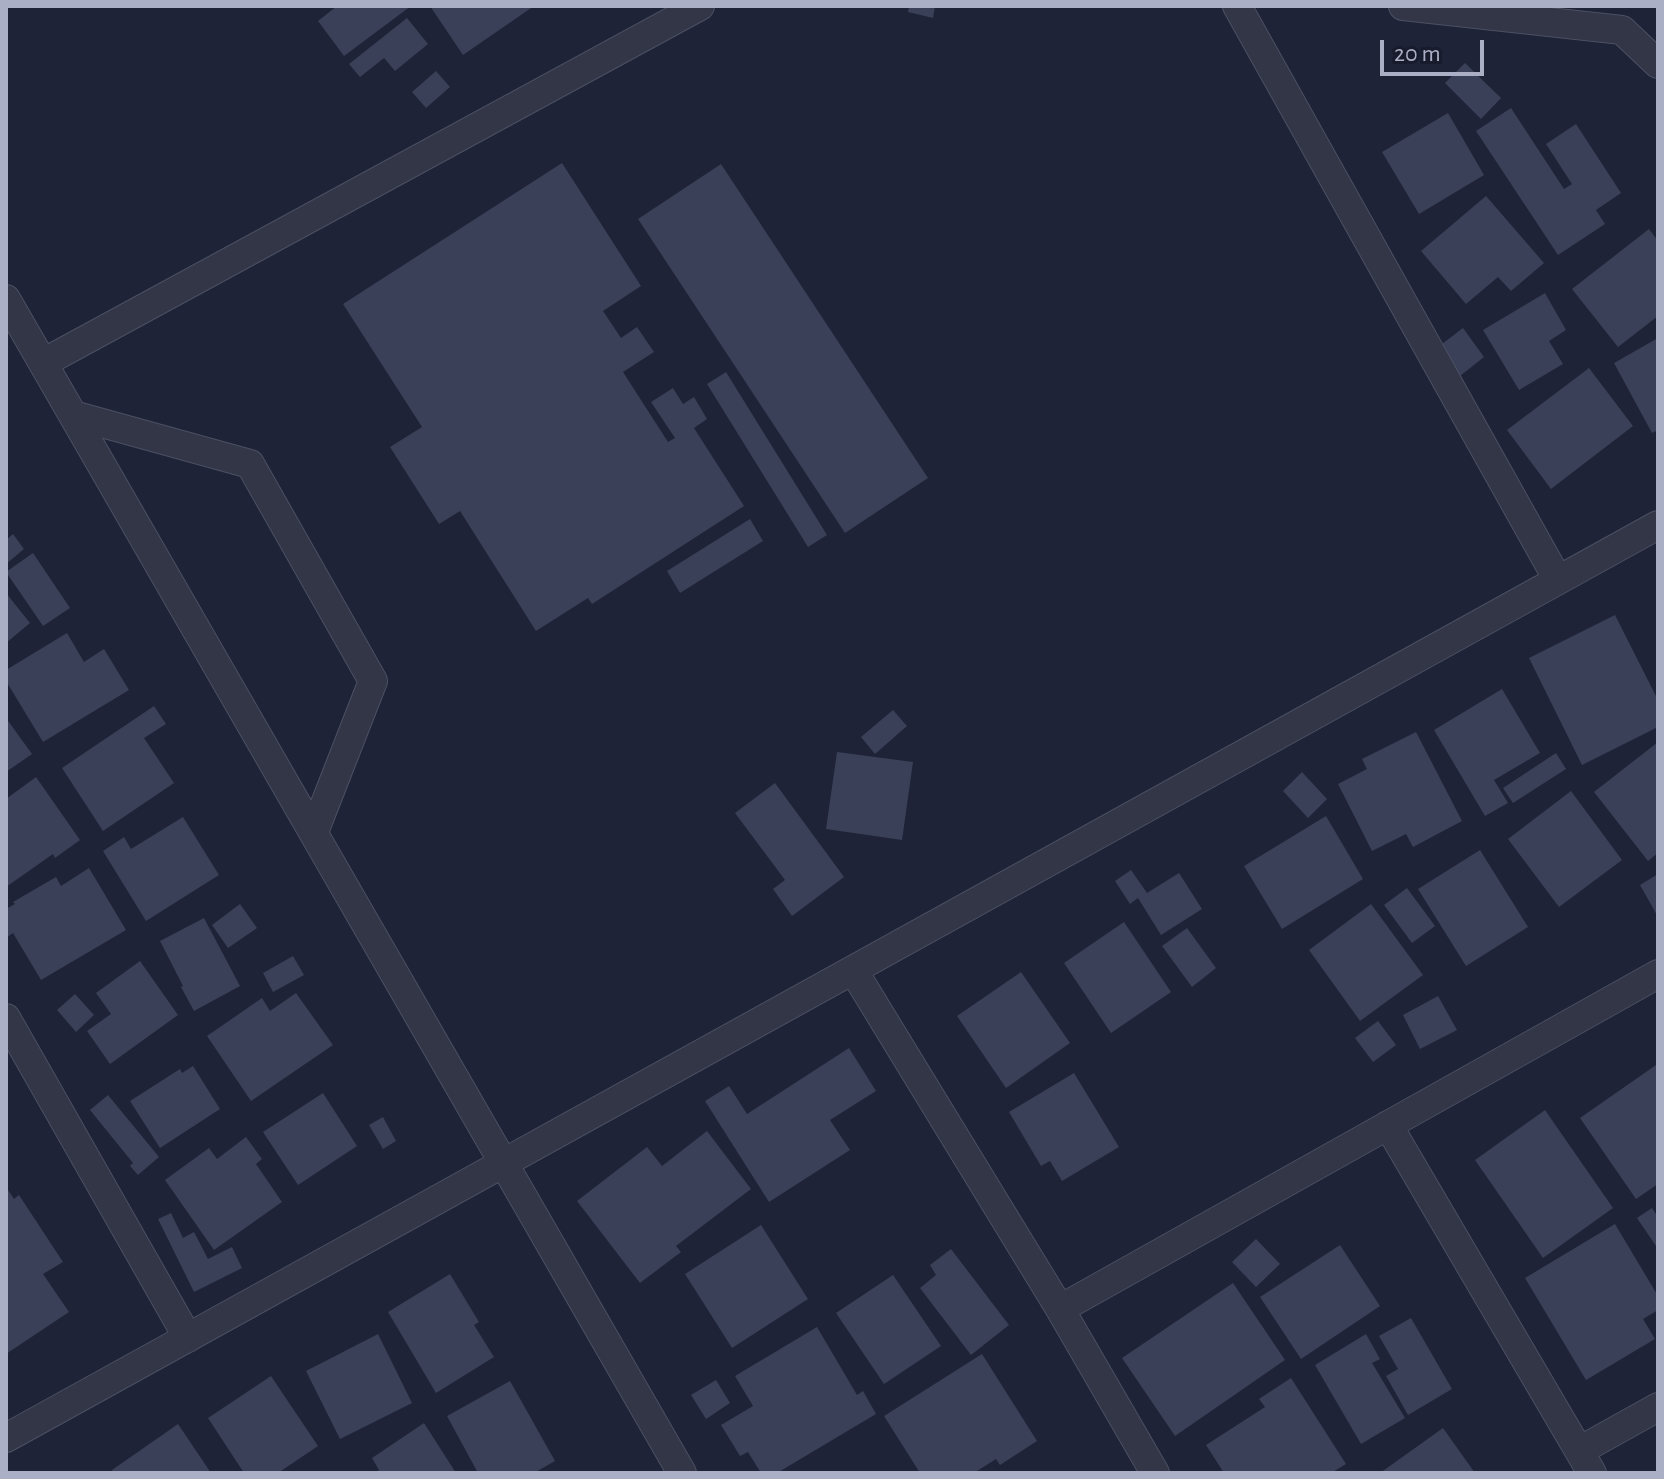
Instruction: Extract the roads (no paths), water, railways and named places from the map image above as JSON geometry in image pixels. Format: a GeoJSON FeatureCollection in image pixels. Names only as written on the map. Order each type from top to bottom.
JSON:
{"type":"FeatureCollection","features":[{"type":"Feature","properties":{"kind":"street"},"geometry":{"type":"LineString","coordinates":[[43,363],[700,6]]}},
{"type":"Feature","properties":{"kind":"street"},"geometry":{"type":"LineString","coordinates":[[1237,6],[1558,580]]}},
{"type":"Feature","properties":{"kind":"street"},"geometry":{"type":"LineString","coordinates":[[1403,6],[1622,30],[1658,64]]}},
{"type":"Feature","properties":{"kind":"street"},"geometry":{"type":"LineString","coordinates":[[6,299],[682,1473]]}},
{"type":"Feature","properties":{"kind":"street"},"geometry":{"type":"LineString","coordinates":[[73,415],[250,464],[373,681],[314,832]]}},
{"type":"Feature","properties":{"kind":"street"},"geometry":{"type":"LineString","coordinates":[[6,1438],[1658,525]]}},
{"type":"Feature","properties":{"kind":"street"},"geometry":{"type":"LineString","coordinates":[[853,970],[1060,1309],[1155,1473]]}},
{"type":"Feature","properties":{"kind":"street"},"geometry":{"type":"LineString","coordinates":[[1060,1309],[1658,974]]}},
{"type":"Feature","properties":{"kind":"street"},"geometry":{"type":"LineString","coordinates":[[6,1018],[188,1338]]}},
{"type":"Feature","properties":{"kind":"street"},"geometry":{"type":"LineString","coordinates":[[1388,1125],[1586,1462],[1658,1407]]}}]}
